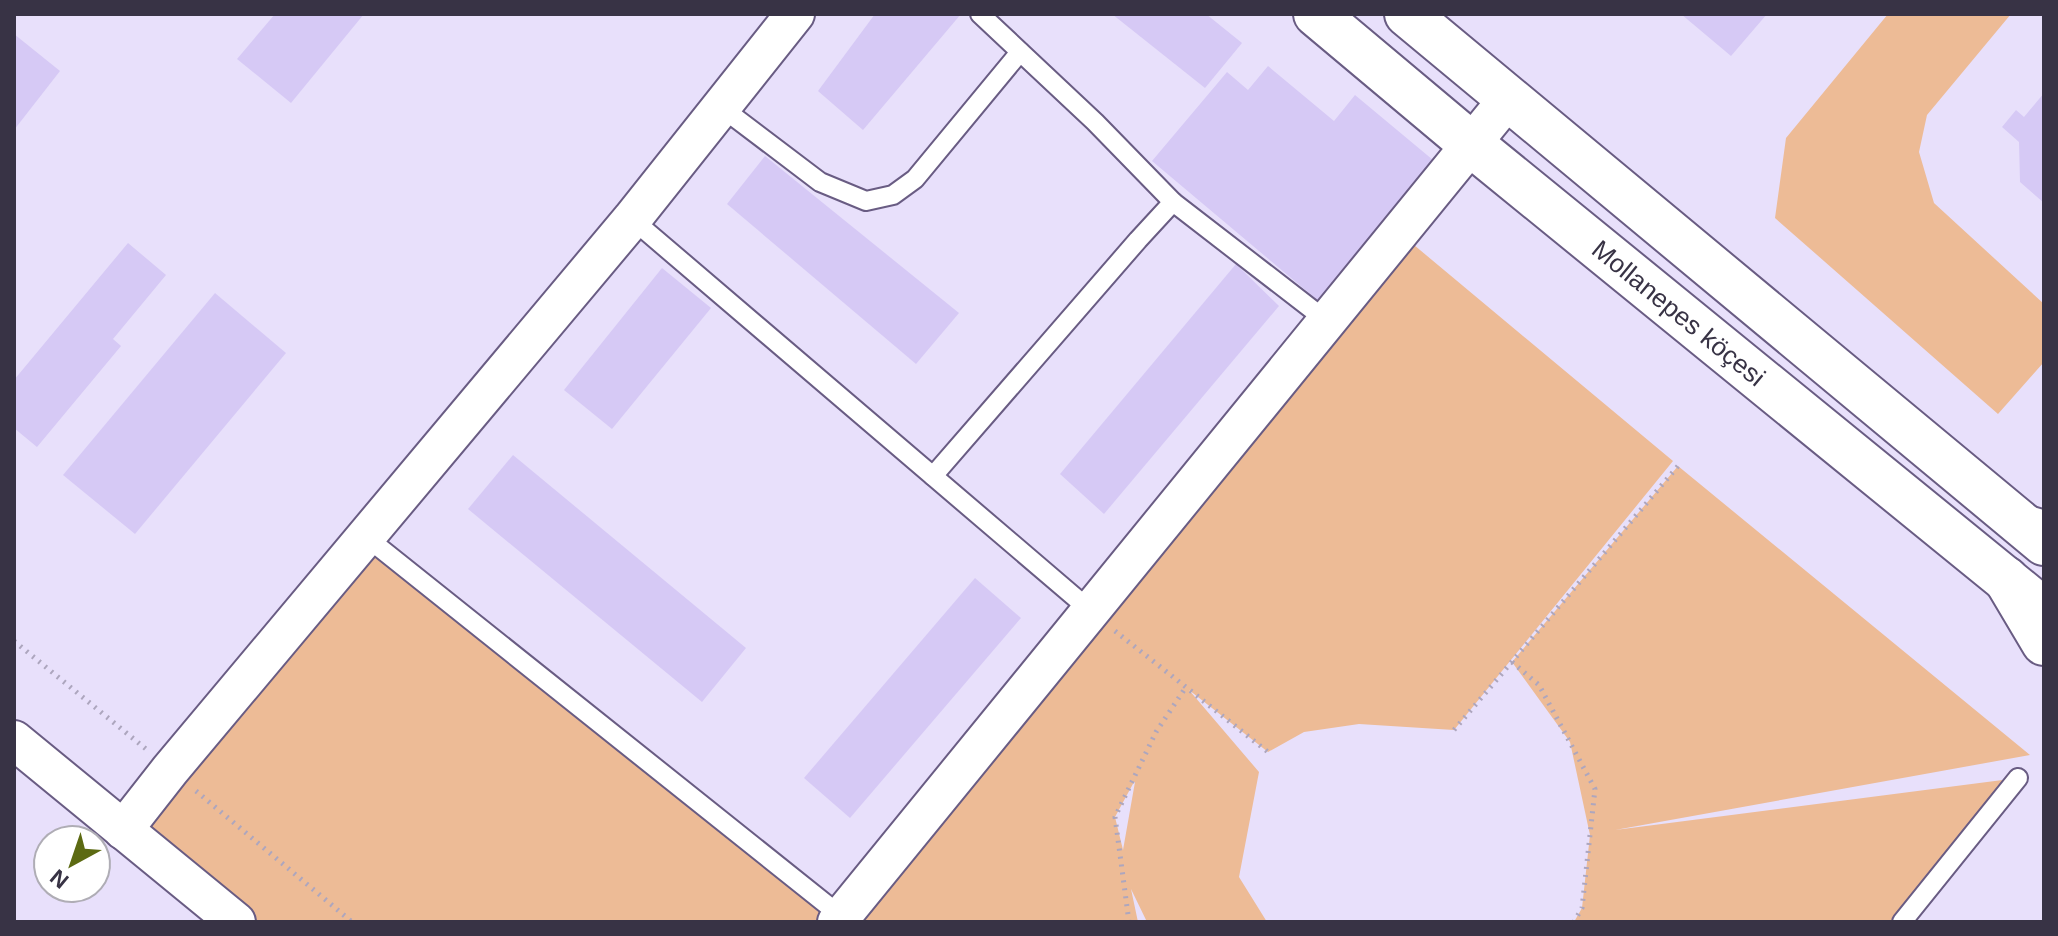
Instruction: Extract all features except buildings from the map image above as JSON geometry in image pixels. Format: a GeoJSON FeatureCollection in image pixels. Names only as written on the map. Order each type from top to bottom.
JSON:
{"type":"FeatureCollection","features":[{"type":"Feature","properties":{"kind":"street"},"geometry":{"type":"LineString","coordinates":[[123,830],[632,219],[795,14]]}},
{"type":"Feature","properties":{"kind":"street","name":"Mollanepes köçesi"},"geometry":{"type":"LineString","coordinates":[[1316,14],[1471,144],[2044,610]]}},
{"type":"Feature","properties":{"kind":"street","name":"Mollanepes köçesi"},"geometry":{"type":"LineString","coordinates":[[1407,14],[2038,534]]}},
{"type":"Feature","properties":{"kind":"street"},"geometry":{"type":"LineString","coordinates":[[839,919],[1508,99]]}},
{"type":"Feature","properties":{"kind":"street"},"geometry":{"type":"LineString","coordinates":[[2006,579],[2044,643]]}},
{"type":"Feature","properties":{"kind":"street"},"geometry":{"type":"LineString","coordinates":[[14,740],[236,922]]}},
{"type":"Feature","properties":{"kind":"lane"},"geometry":{"type":"LineString","coordinates":[[980,14],[1095,122],[1173,202],[1327,321]]}},
{"type":"Feature","properties":{"kind":"lane"},"geometry":{"type":"LineString","coordinates":[[721,107],[820,182],[866,201],[893,195],[915,179],[1020,52]]}},
{"type":"Feature","properties":{"kind":"lane"},"geometry":{"type":"LineString","coordinates":[[933,476],[1173,202]]}},
{"type":"Feature","properties":{"kind":"lane"},"geometry":{"type":"LineString","coordinates":[[632,219],[1091,611]]}},
{"type":"Feature","properties":{"kind":"lane"},"geometry":{"type":"LineString","coordinates":[[365,536],[839,919]]}},
{"type":"Feature","properties":{"kind":"lane"},"geometry":{"type":"LineString","coordinates":[[1902,922],[2018,778]]}},
{"type":"Feature","properties":{"kind":"path"},"geometry":{"type":"LineString","coordinates":[[1454,730],[1678,466]]}},
{"type":"Feature","properties":{"kind":"path"},"geometry":{"type":"LineString","coordinates":[[1091,611],[1268,752]]}},
{"type":"Feature","properties":{"kind":"path"},"geometry":{"type":"LineString","coordinates":[[1512,662],[1539,685],[1595,789],[1582,908],[1574,922]]}},
{"type":"Feature","properties":{"kind":"path"},"geometry":{"type":"LineString","coordinates":[[1129,922],[1115,817],[1156,732],[1186,687]]}},
{"type":"Feature","properties":{"kind":"shaded area"},"geometry":{"type":"Polygon","coordinates":[[[1888,14],[2011,14],[1927,115],[1919,152],[1934,203],[2044,304],[2044,362],[1998,414],[1775,218],[1786,138],[1888,14]]]}},
{"type":"Feature","properties":{"kind":"shaded area"},"geometry":{"type":"Polygon","coordinates":[[[1449,171],[1414,245],[1673,461],[1454,730],[1359,724],[1304,732],[1268,752],[1189,690],[1259,772],[1239,877],[1267,922],[1147,922],[1131,889],[1138,922],[837,922],[1449,171]],[[1135,782],[1115,817],[1123,850],[1135,782]]]}},
{"type":"Feature","properties":{"kind":"shaded area"},"geometry":{"type":"Polygon","coordinates":[[[1678,466],[2030,755],[1615,830],[2018,778],[1902,922],[1574,922],[1582,908],[1590,835],[1570,742],[1512,662],[1678,466]]]}},
{"type":"Feature","properties":{"kind":"shaded area"},"geometry":{"type":"Polygon","coordinates":[[[379,538],[831,904],[816,922],[259,922],[144,828],[379,538]]]}}]}
